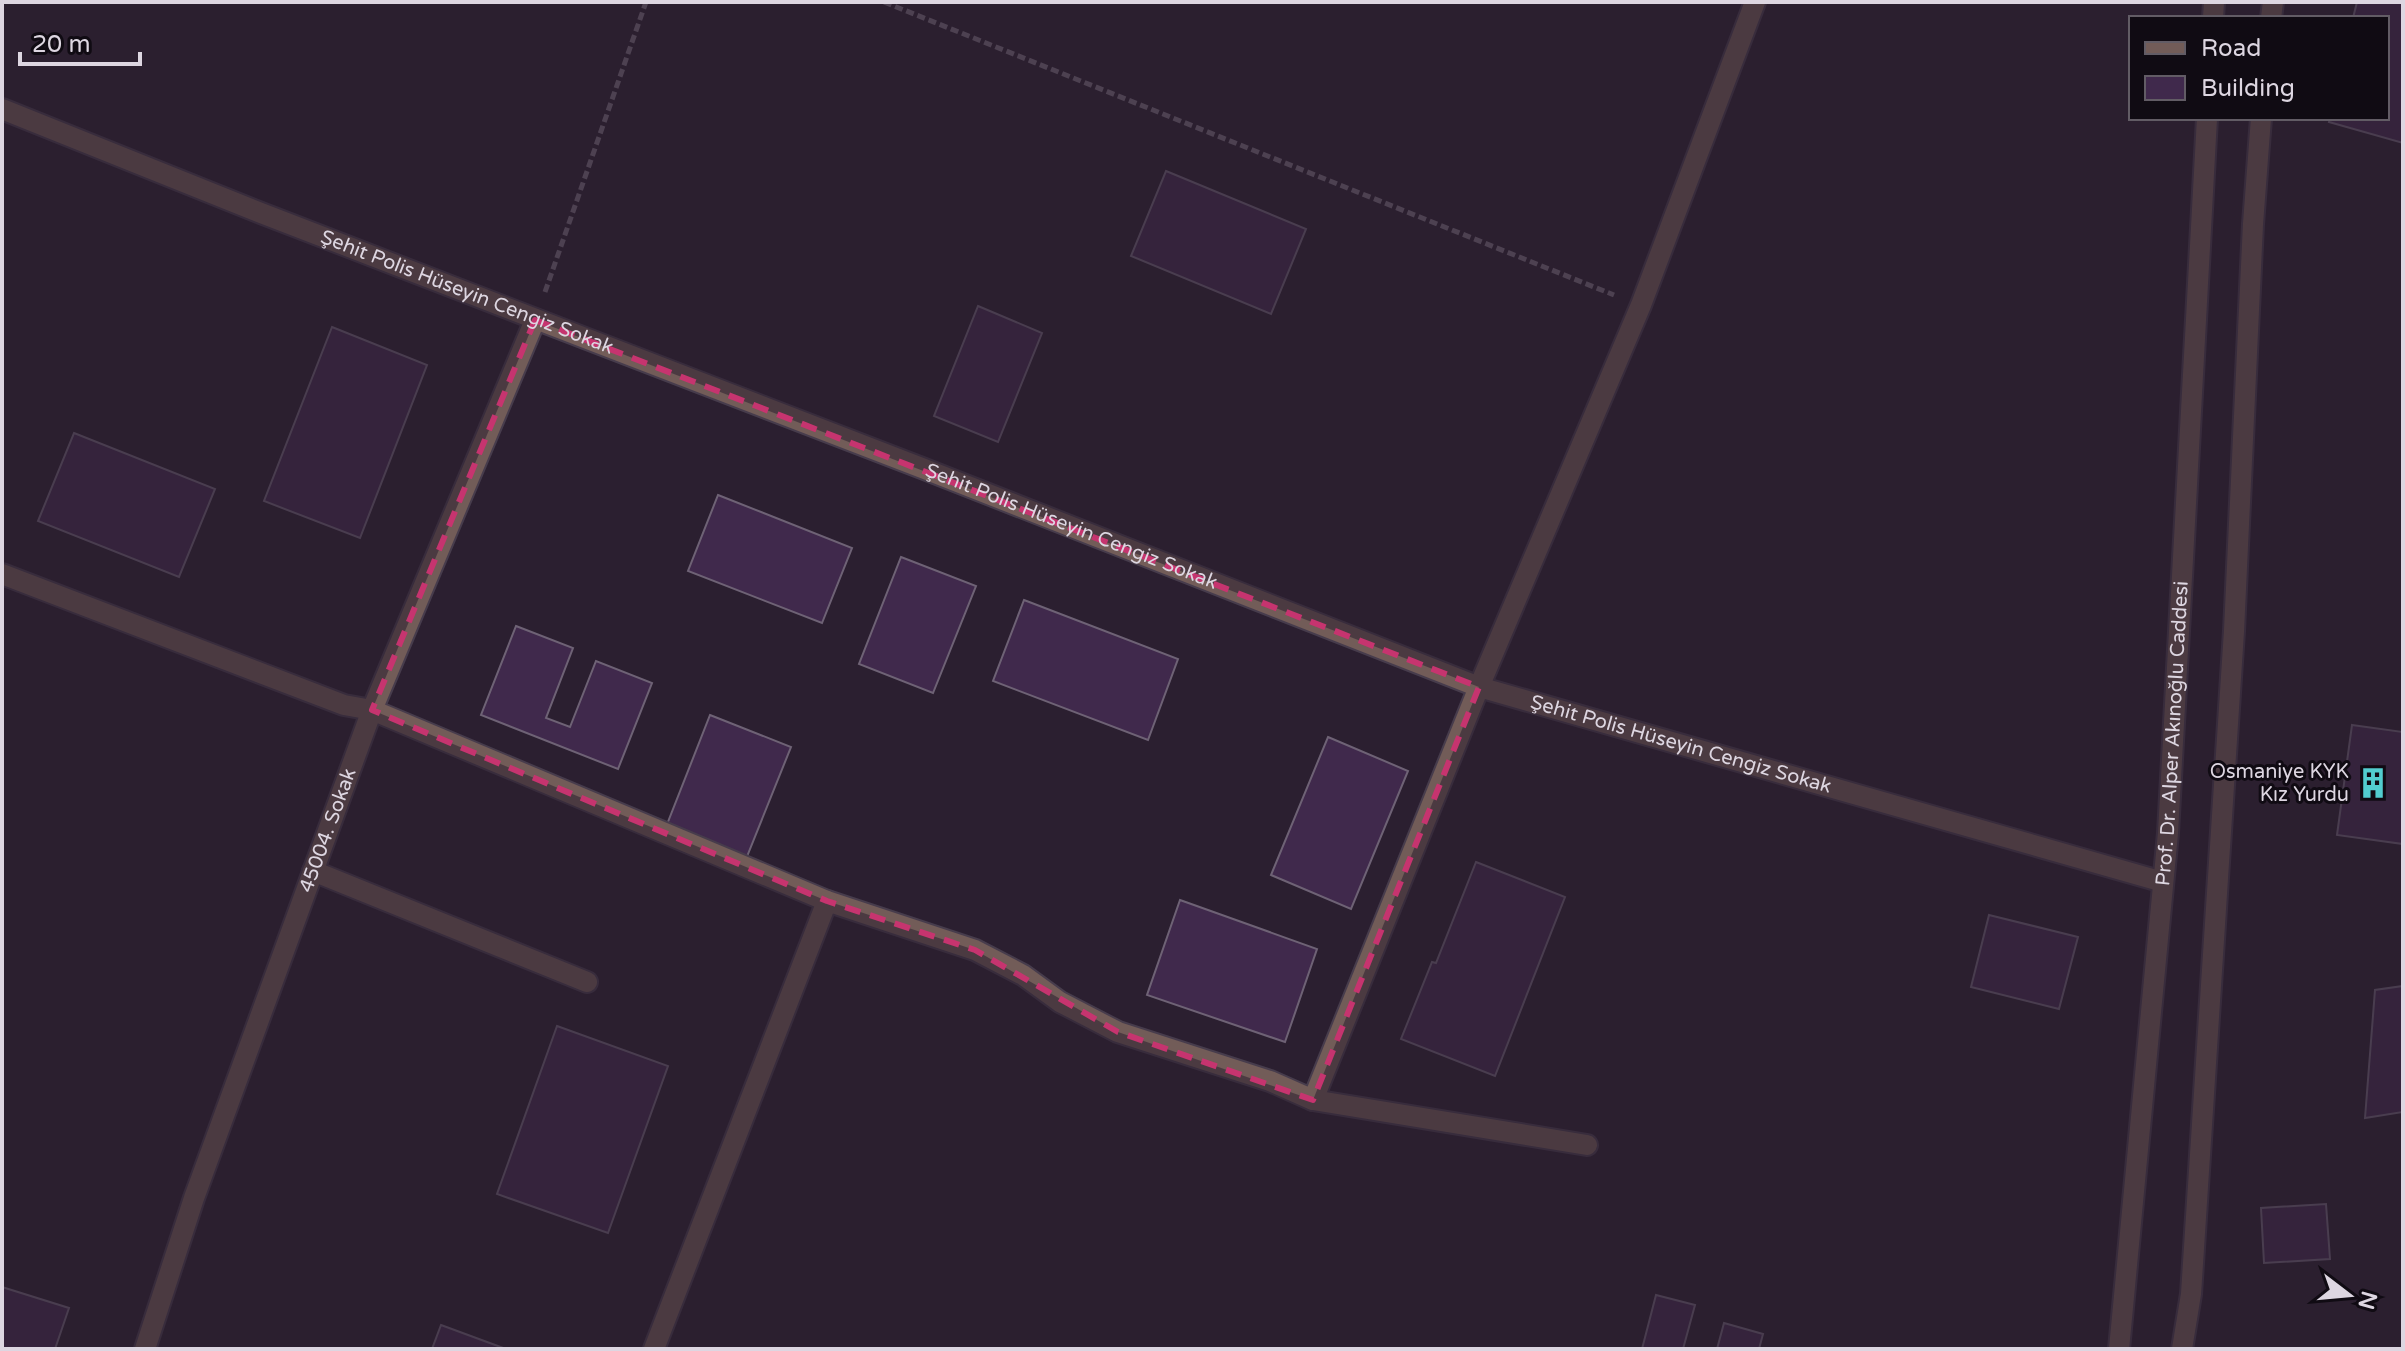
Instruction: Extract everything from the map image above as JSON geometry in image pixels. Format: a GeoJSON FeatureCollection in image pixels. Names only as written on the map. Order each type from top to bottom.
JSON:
{"type":"FeatureCollection","features":[{"type":"Feature","properties":{"kind":"street"},"geometry":{"type":"LineString","coordinates":[[1313,1100],[1479,687],[1641,305],[1755,2]]}},
{"type":"Feature","properties":{"kind":"street","name":"Şehit Polis Hüseyin Cengiz Sokak"},"geometry":{"type":"LineString","coordinates":[[2,109],[261,213],[1479,687],[2163,882]]}},
{"type":"Feature","properties":{"kind":"street","name":"Prof. Dr. Alper Akınoğlu Caddesi"},"geometry":{"type":"LineString","coordinates":[[2119,1349],[2169,817],[2207,120]]}},
{"type":"Feature","properties":{"kind":"street"},"geometry":{"type":"LineString","coordinates":[[2182,1349],[2191,1294],[2226,757],[2261,120]]}},
{"type":"Feature","properties":{"kind":"street","name":"45004. Sokak"},"geometry":{"type":"LineString","coordinates":[[145,1349],[194,1198],[372,710],[535,320]]}},
{"type":"Feature","properties":{"kind":"street"},"geometry":{"type":"LineString","coordinates":[[2,574],[344,705],[372,710],[827,901],[975,950],[1023,975],[1060,1002],[1118,1032],[1270,1081],[1313,1100],[1587,1145]]}},
{"type":"Feature","properties":{"kind":"street"},"geometry":{"type":"LineString","coordinates":[[313,871],[587,982]]}},
{"type":"Feature","properties":{"kind":"street"},"geometry":{"type":"LineString","coordinates":[[654,1349],[827,901]]}},
{"type":"Feature","properties":{"kind":"path"},"geometry":{"type":"LineString","coordinates":[[535,320],[646,2]]}},
{"type":"Feature","properties":{"kind":"path"},"geometry":{"type":"LineString","coordinates":[[884,2],[1641,305]]}},
{"type":"Feature","properties":{"kind":"highlighted area"},"geometry":{"type":"Polygon","coordinates":[[[535,320],[1479,687],[1313,1100],[1118,1032],[975,950],[827,901],[372,710],[535,320]]]}},
{"type":"Feature","properties":{"kind":"building"},"geometry":{"type":"Polygon","coordinates":[[[2357,2],[2403,2],[2403,143],[2329,122],[2389,120],[2389,16],[2354,16],[2357,2]]]}},
{"type":"Feature","properties":{"kind":"building"},"geometry":{"type":"Polygon","coordinates":[[[1166,171],[1306,229],[1271,314],[1131,256],[1166,171]]]}},
{"type":"Feature","properties":{"kind":"building"},"geometry":{"type":"Polygon","coordinates":[[[978,306],[1042,333],[998,442],[934,416],[978,306]]]}},
{"type":"Feature","properties":{"kind":"building"},"geometry":{"type":"Polygon","coordinates":[[[332,327],[427,365],[360,538],[264,501],[332,327]]]}},
{"type":"Feature","properties":{"kind":"building"},"geometry":{"type":"Polygon","coordinates":[[[74,433],[215,489],[179,577],[38,521],[74,433]]]}},
{"type":"Feature","properties":{"kind":"building"},"geometry":{"type":"Polygon","coordinates":[[[718,495],[852,548],[822,623],[688,571],[718,495]]]}},
{"type":"Feature","properties":{"kind":"building"},"geometry":{"type":"Polygon","coordinates":[[[901,557],[976,586],[933,693],[859,664],[901,557]]]}},
{"type":"Feature","properties":{"kind":"building"},"geometry":{"type":"Polygon","coordinates":[[[1024,600],[1178,659],[1148,740],[993,681],[1024,600]]]}},
{"type":"Feature","properties":{"kind":"building"},"geometry":{"type":"Polygon","coordinates":[[[516,626],[573,648],[546,718],[570,727],[596,661],[652,683],[618,769],[481,715],[516,626]]]}},
{"type":"Feature","properties":{"kind":"building"},"geometry":{"type":"Polygon","coordinates":[[[710,715],[791,747],[746,859],[666,827],[710,715]]]}},
{"type":"Feature","properties":{"kind":"building","name":"Osmaniye KYK Kız Yurdu"},"geometry":{"type":"Polygon","coordinates":[[[2352,725],[2403,732],[2403,844],[2337,835],[2352,725]]]}},
{"type":"Feature","properties":{"kind":"building"},"geometry":{"type":"Polygon","coordinates":[[[1328,737],[1408,771],[1351,909],[1271,875],[1328,737]]]}},
{"type":"Feature","properties":{"kind":"building"},"geometry":{"type":"Polygon","coordinates":[[[1476,862],[1565,897],[1495,1076],[1401,1039],[1432,962],[1436,963],[1476,862]]]}},
{"type":"Feature","properties":{"kind":"building"},"geometry":{"type":"Polygon","coordinates":[[[1180,900],[1317,949],[1285,1042],[1147,995],[1180,900]]]}},
{"type":"Feature","properties":{"kind":"building"},"geometry":{"type":"Polygon","coordinates":[[[1989,915],[2078,937],[2059,1009],[1971,987],[1989,915]]]}},
{"type":"Feature","properties":{"kind":"building"},"geometry":{"type":"Polygon","coordinates":[[[2403,986],[2403,1112],[2365,1118],[2375,990],[2403,986]]]}},
{"type":"Feature","properties":{"kind":"building"},"geometry":{"type":"Polygon","coordinates":[[[557,1026],[668,1066],[608,1233],[497,1194],[557,1026]]]}},
{"type":"Feature","properties":{"kind":"building"},"geometry":{"type":"Polygon","coordinates":[[[2326,1204],[2330,1259],[2264,1263],[2261,1208],[2326,1204]]]}},
{"type":"Feature","properties":{"kind":"building"},"geometry":{"type":"Polygon","coordinates":[[[2,1287],[69,1308],[55,1349],[2,1349],[2,1287]]]}},
{"type":"Feature","properties":{"kind":"building"},"geometry":{"type":"Polygon","coordinates":[[[1656,1295],[1695,1305],[1683,1349],[1642,1349],[1656,1295]]]}},
{"type":"Feature","properties":{"kind":"building"},"geometry":{"type":"Polygon","coordinates":[[[1724,1323],[1763,1334],[1759,1349],[1717,1349],[1724,1323]]]}},
{"type":"Feature","properties":{"kind":"building"},"geometry":{"type":"Polygon","coordinates":[[[441,1325],[506,1349],[432,1349],[441,1325]]]}},
{"type":"Feature","properties":{"kind":"place","name":"Osmaniye KYK Kız Yurdu"},"geometry":{"type":"Point","coordinates":[2373,783]}}]}
